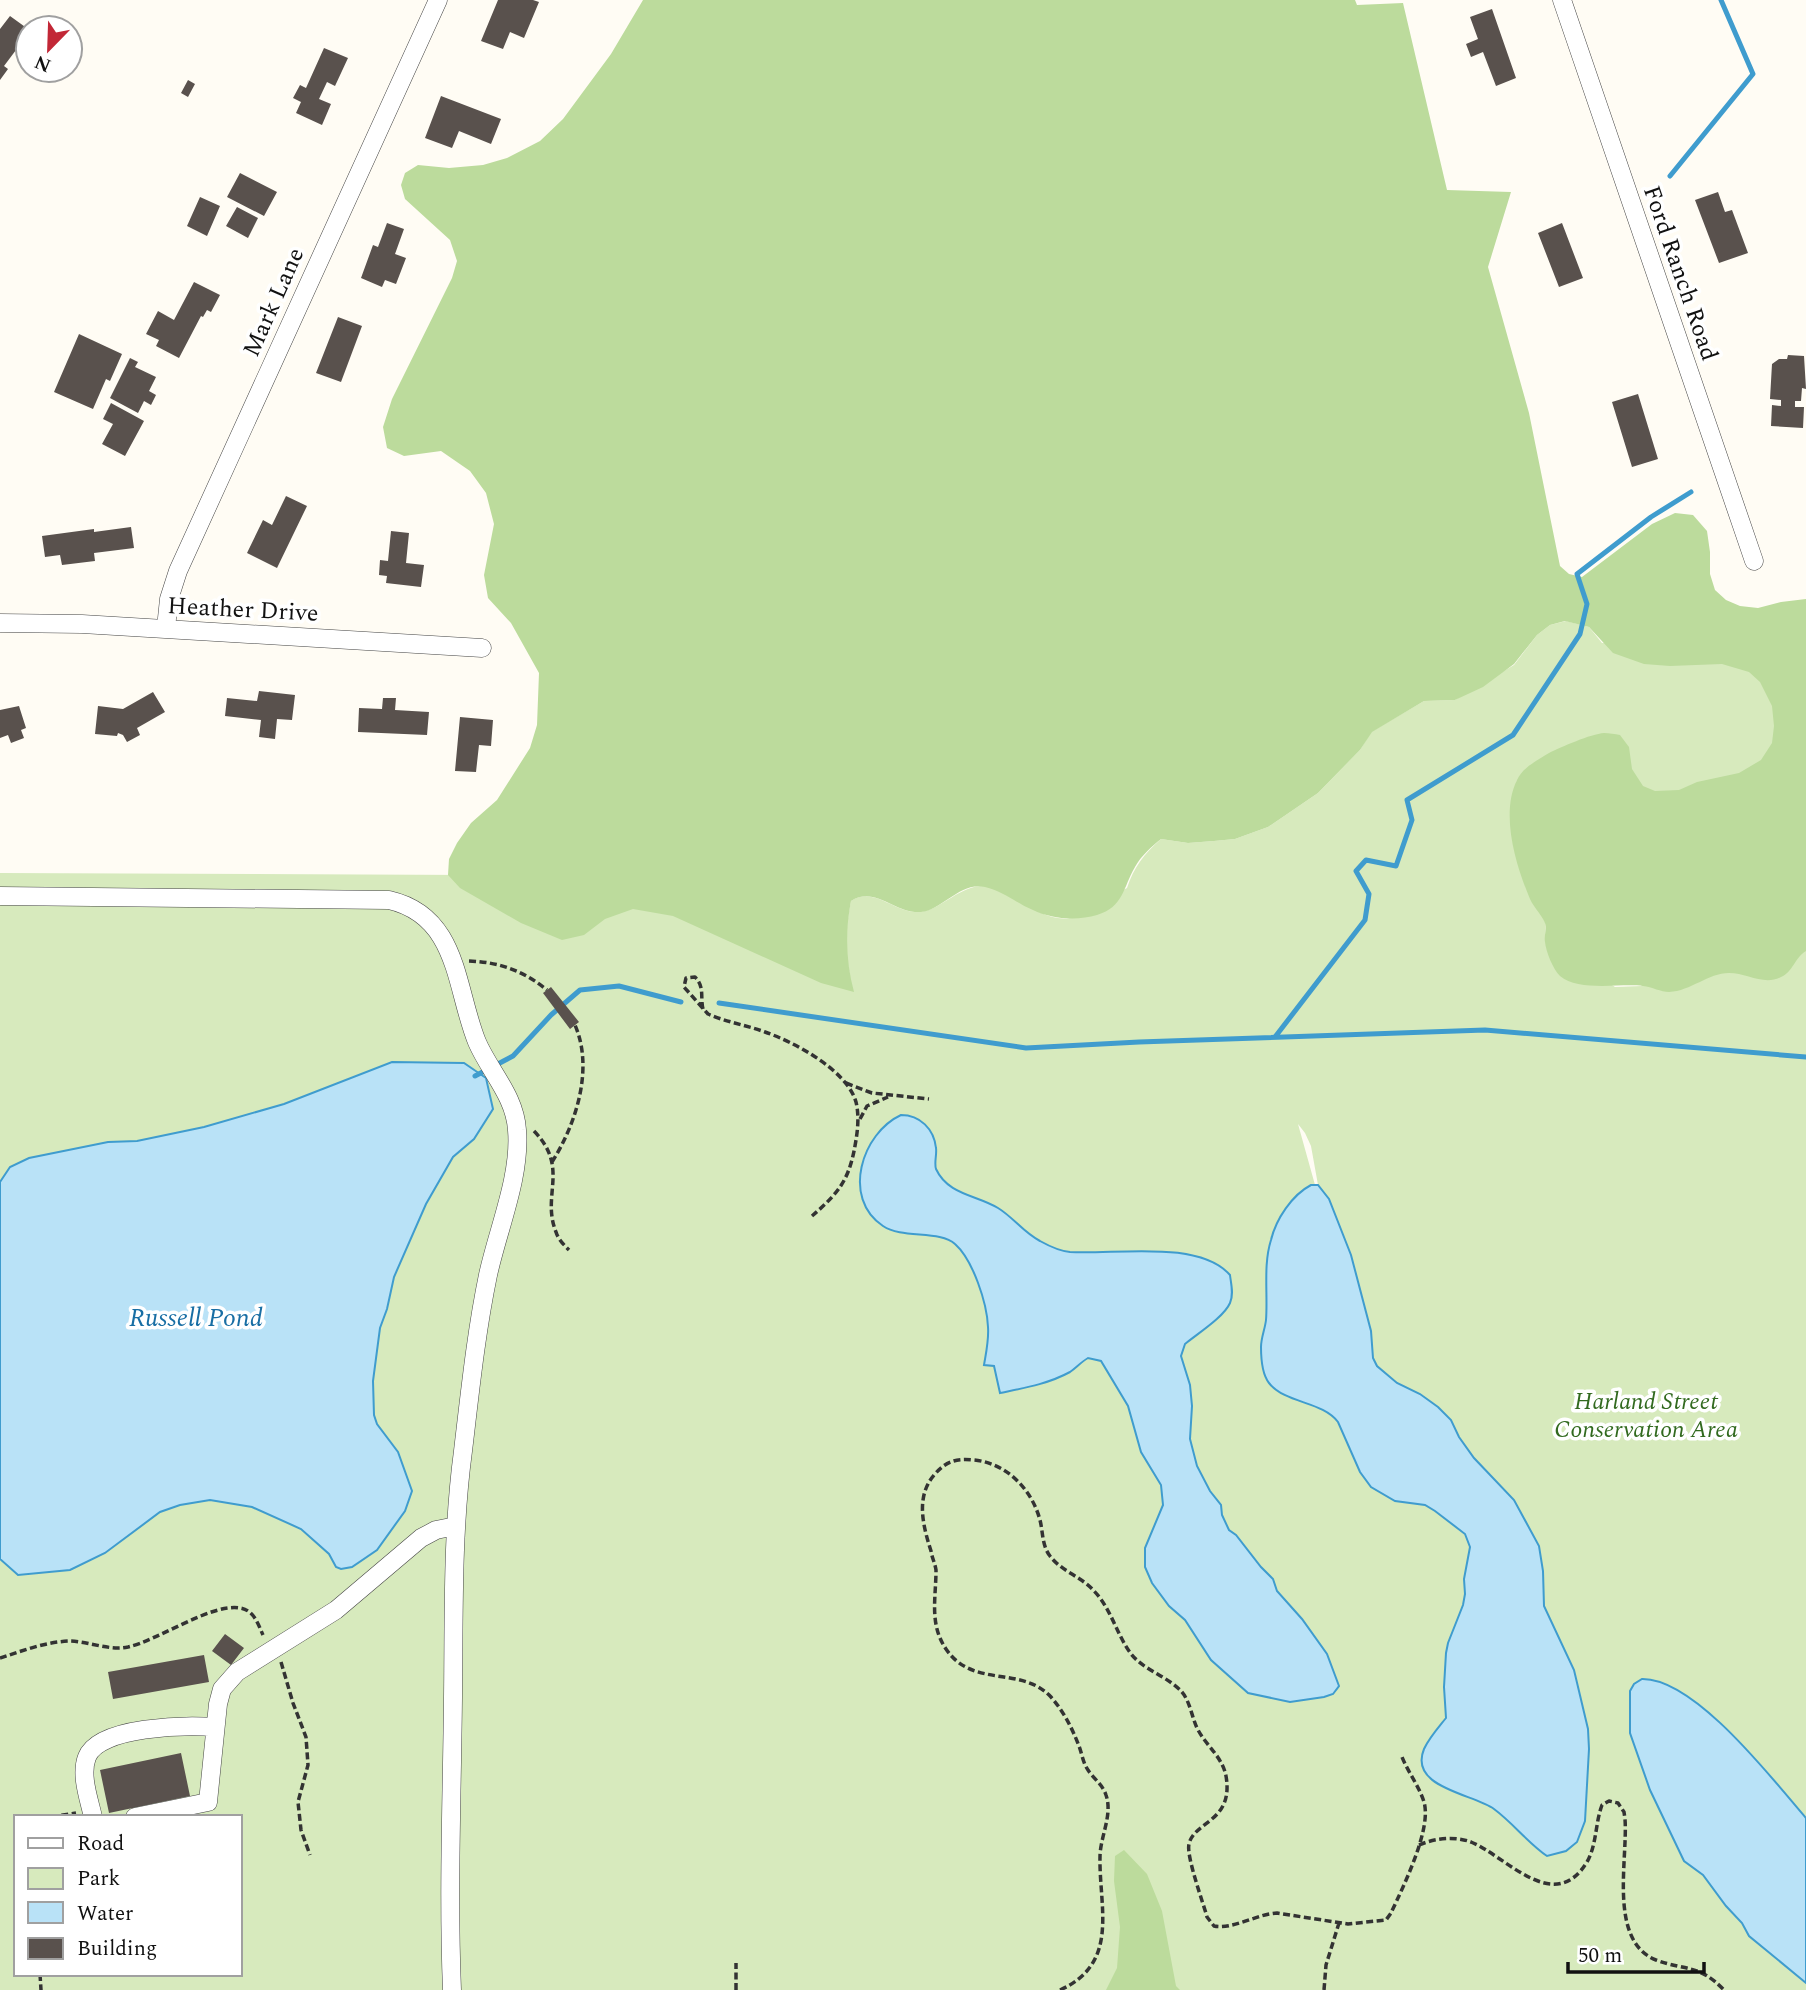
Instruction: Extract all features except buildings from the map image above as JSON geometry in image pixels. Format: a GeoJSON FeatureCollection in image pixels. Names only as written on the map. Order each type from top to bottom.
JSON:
{"type":"FeatureCollection","features":[{"type":"Feature","properties":{"kind":"street","name":"Mark Lane"},"geometry":{"type":"LineString","coordinates":[[166,628],[169,599],[178,571],[438,0]]}},
{"type":"Feature","properties":{"kind":"street","name":"Ford Ranch Road"},"geometry":{"type":"LineString","coordinates":[[1562,0],[1754,561]]}},
{"type":"Feature","properties":{"kind":"street","name":"Heather Drive"},"geometry":{"type":"LineString","coordinates":[[0,623],[166,628],[482,648]]}},
{"type":"Feature","properties":{"kind":"street"},"geometry":{"type":"LineString","coordinates":[[0,896],[389,900],[405,904],[425,917],[441,936],[453,961],[474,1033],[516,1116],[518,1142],[488,1274],[460,1471],[456,1526],[452,1990]]}},
{"type":"Feature","properties":{"kind":"street"},"geometry":{"type":"LineString","coordinates":[[145,1815],[208,1802],[215,1727],[222,1689],[237,1672],[336,1610],[428,1533],[443,1527],[456,1526]]}},
{"type":"Feature","properties":{"kind":"street"},"geometry":{"type":"LineString","coordinates":[[92,1814],[85,1762],[98,1743],[109,1737],[170,1727],[215,1727]]}},
{"type":"Feature","properties":{"kind":"path"},"geometry":{"type":"LineString","coordinates":[[453,961],[495,963],[520,972],[547,990]]}},
{"type":"Feature","properties":{"kind":"path"},"geometry":{"type":"LineString","coordinates":[[703,1009],[699,981],[695,977],[685,978],[684,987],[703,1009],[715,1017],[787,1040],[806,1051],[844,1081],[872,1093],[929,1099]]}},
{"type":"Feature","properties":{"kind":"path"},"geometry":{"type":"LineString","coordinates":[[552,1162],[567,1137],[578,1100],[582,1051],[575,1025]]}},
{"type":"Feature","properties":{"kind":"path"},"geometry":{"type":"LineString","coordinates":[[812,1216],[839,1192],[853,1158],[858,1124],[857,1103],[844,1081]]}},
{"type":"Feature","properties":{"kind":"path"},"geometry":{"type":"LineString","coordinates":[[858,1124],[867,1106],[894,1095]]}},
{"type":"Feature","properties":{"kind":"path"},"geometry":{"type":"LineString","coordinates":[[516,1116],[544,1143],[552,1162],[553,1219],[556,1233],[569,1250]]}},
{"type":"Feature","properties":{"kind":"path"},"geometry":{"type":"LineString","coordinates":[[1060,1990],[1079,1979],[1090,1968],[1102,1937],[1105,1919],[1099,1854],[1108,1809],[1106,1794],[1086,1766],[1066,1717],[1044,1690],[1020,1679],[971,1671],[955,1660],[938,1636],[933,1606],[936,1570],[925,1528],[922,1501],[932,1477],[947,1462],[972,1459],[990,1464],[1021,1483],[1035,1504],[1044,1545],[1050,1556],[1098,1594],[1134,1657],[1184,1694],[1199,1732],[1223,1765],[1227,1785],[1223,1805],[1217,1815],[1193,1835],[1188,1846],[1210,1923],[1226,1927],[1277,1913],[1339,1923],[1386,1920],[1401,1892],[1419,1845],[1424,1823],[1425,1805],[1402,1757]]}},
{"type":"Feature","properties":{"kind":"path"},"geometry":{"type":"LineString","coordinates":[[1419,1845],[1443,1839],[1463,1840],[1479,1846],[1530,1878],[1560,1883],[1576,1876],[1588,1860],[1602,1805],[1609,1801],[1618,1803],[1625,1819],[1624,1913],[1627,1929],[1633,1940],[1653,1959],[1709,1975],[1724,1990]]}},
{"type":"Feature","properties":{"kind":"path"},"geometry":{"type":"LineString","coordinates":[[1324,1990],[1324,1974],[1339,1923]]}},
{"type":"Feature","properties":{"kind":"path"},"geometry":{"type":"LineString","coordinates":[[736,1963],[736,1990]]}},
{"type":"Feature","properties":{"kind":"green space"},"geometry":{"type":"Polygon","coordinates":[[[643,0],[1355,0],[1357,5],[1403,3],[1447,190],[1511,192],[1488,267],[1529,413],[1560,566],[1569,574],[1582,577],[1652,524],[1675,513],[1693,515],[1707,531],[1710,574],[1715,590],[1726,600],[1740,606],[1758,608],[1806,599],[1806,951],[1788,972],[1775,979],[1762,980],[1729,973],[1669,992],[1634,985],[1577,984],[1557,973],[1546,946],[1545,923],[1525,886],[1512,840],[1512,794],[1523,771],[1561,747],[1610,733],[1620,735],[1629,747],[1632,769],[1643,786],[1655,791],[1679,790],[1697,782],[1739,773],[1761,760],[1772,743],[1774,726],[1772,706],[1760,682],[1749,672],[1722,664],[1644,664],[1613,653],[1589,627],[1565,621],[1550,625],[1537,635],[1514,664],[1483,687],[1455,700],[1424,701],[1372,732],[1360,750],[1318,793],[1268,827],[1235,839],[1188,843],[1161,839],[1137,863],[1118,902],[1097,915],[1056,917],[1040,913],[998,891],[976,886],[921,912],[902,909],[868,896],[851,901],[847,947],[854,992],[821,983],[673,916],[633,909],[605,919],[584,935],[562,940],[521,923],[460,888],[448,875],[449,859],[471,823],[497,800],[530,748],[537,725],[539,673],[511,623],[488,598],[484,575],[494,524],[486,493],[470,471],[441,451],[404,456],[387,448],[383,427],[392,399],[452,278],[457,261],[450,240],[405,199],[401,185],[405,173],[418,165],[449,168],[483,165],[507,158],[540,141],[563,119],[611,54],[643,0]]]}},
{"type":"Feature","properties":{"kind":"green space","name":"Harland Street Conservation Area"},"geometry":{"type":"Polygon","coordinates":[[[1566,621],[1589,627],[1602,643],[1806,629],[1806,1990],[0,1990],[0,873],[473,875],[581,748],[850,975],[846,938],[848,919],[851,901],[859,897],[875,898],[916,912],[932,909],[963,891],[980,886],[1001,891],[1047,915],[1070,918],[1127,888],[1140,861],[1161,839],[1188,843],[1235,839],[1268,827],[1318,793],[1360,750],[1371,732],[1424,701],[1455,700],[1514,665],[1537,635],[1550,625],[1566,621]],[[1517,780],[1510,821],[1546,925],[1545,942],[1615,987],[1642,986],[1517,780]],[[1298,1124],[1358,1339],[1371,1335],[1351,1255],[1329,1199],[1318,1185],[1311,1146],[1298,1124]]]}},
{"type":"Feature","properties":{"kind":"green space"},"geometry":{"type":"Polygon","coordinates":[[[1124,1850],[1147,1874],[1162,1911],[1176,1986],[1180,1990],[1106,1990],[1117,1968],[1120,1927],[1114,1881],[1115,1856],[1124,1850]]]}},
{"type":"Feature","properties":{"kind":"water","name":"Russell Pond"},"geometry":{"type":"Polygon","coordinates":[[[392,1062],[464,1063],[486,1078],[493,1109],[474,1139],[453,1157],[426,1204],[394,1277],[380,1328],[373,1381],[374,1415],[377,1424],[398,1452],[412,1491],[405,1511],[377,1550],[352,1567],[341,1569],[336,1567],[329,1554],[301,1529],[252,1507],[210,1500],[180,1505],[160,1512],[105,1553],[70,1570],[18,1575],[0,1559],[0,1182],[10,1167],[29,1158],[204,1127],[284,1104],[392,1062]]]}},
{"type":"Feature","properties":{"kind":"water"},"geometry":{"type":"Polygon","coordinates":[[[901,1115],[920,1120],[929,1129],[935,1141],[935,1164],[941,1178],[955,1189],[998,1208],[1034,1238],[1047,1245],[1070,1252],[1177,1253],[1216,1264],[1230,1275],[1232,1296],[1227,1308],[1185,1344],[1181,1356],[1190,1385],[1190,1439],[1197,1466],[1221,1505],[1229,1530],[1273,1579],[1277,1591],[1302,1619],[1327,1654],[1339,1686],[1333,1694],[1290,1702],[1248,1693],[1211,1660],[1185,1620],[1169,1606],[1152,1583],[1145,1567],[1145,1548],[1163,1505],[1161,1485],[1141,1452],[1128,1406],[1101,1361],[1088,1358],[1070,1372],[1053,1380],[1000,1393],[994,1366],[984,1365],[987,1317],[982,1294],[962,1251],[955,1244],[940,1237],[900,1232],[883,1226],[870,1214],[863,1199],[860,1183],[867,1151],[887,1124],[901,1115]]]}},
{"type":"Feature","properties":{"kind":"water"},"geometry":{"type":"Polygon","coordinates":[[[1311,1185],[1318,1185],[1329,1199],[1351,1255],[1371,1331],[1373,1358],[1377,1366],[1397,1383],[1420,1394],[1438,1407],[1451,1420],[1474,1458],[1514,1500],[1539,1546],[1544,1606],[1574,1670],[1588,1729],[1585,1821],[1577,1842],[1566,1851],[1547,1856],[1494,1809],[1446,1788],[1425,1773],[1422,1762],[1424,1749],[1446,1718],[1446,1653],[1465,1594],[1464,1579],[1470,1547],[1465,1534],[1425,1505],[1395,1501],[1371,1487],[1360,1472],[1338,1422],[1323,1410],[1276,1390],[1265,1375],[1261,1347],[1266,1320],[1266,1269],[1273,1232],[1286,1208],[1297,1195],[1311,1185]]]}},
{"type":"Feature","properties":{"kind":"water"},"geometry":{"type":"Polygon","coordinates":[[[1642,1679],[1663,1683],[1685,1695],[1708,1713],[1754,1757],[1806,1818],[1806,1983],[1749,1936],[1742,1923],[1703,1875],[1684,1861],[1650,1790],[1630,1733],[1630,1691],[1634,1684],[1642,1679]]]}},
{"type":"Feature","properties":{"kind":"waterway"},"geometry":{"type":"LineString","coordinates":[[1670,176],[1753,74],[1721,0]]}},
{"type":"Feature","properties":{"kind":"waterway"},"geometry":{"type":"LineString","coordinates":[[1275,1037],[1365,920],[1369,894],[1356,871],[1366,860],[1396,866],[1412,820],[1407,800],[1513,735],[1580,634],[1587,604],[1577,574],[1651,517],[1691,492]]}},
{"type":"Feature","properties":{"kind":"waterway"},"geometry":{"type":"LineString","coordinates":[[475,1076],[513,1056],[551,1015],[580,990],[619,986],[681,1002]]}},
{"type":"Feature","properties":{"kind":"waterway"},"geometry":{"type":"LineString","coordinates":[[719,1003],[1026,1048],[1485,1030],[1806,1057]]}}]}
